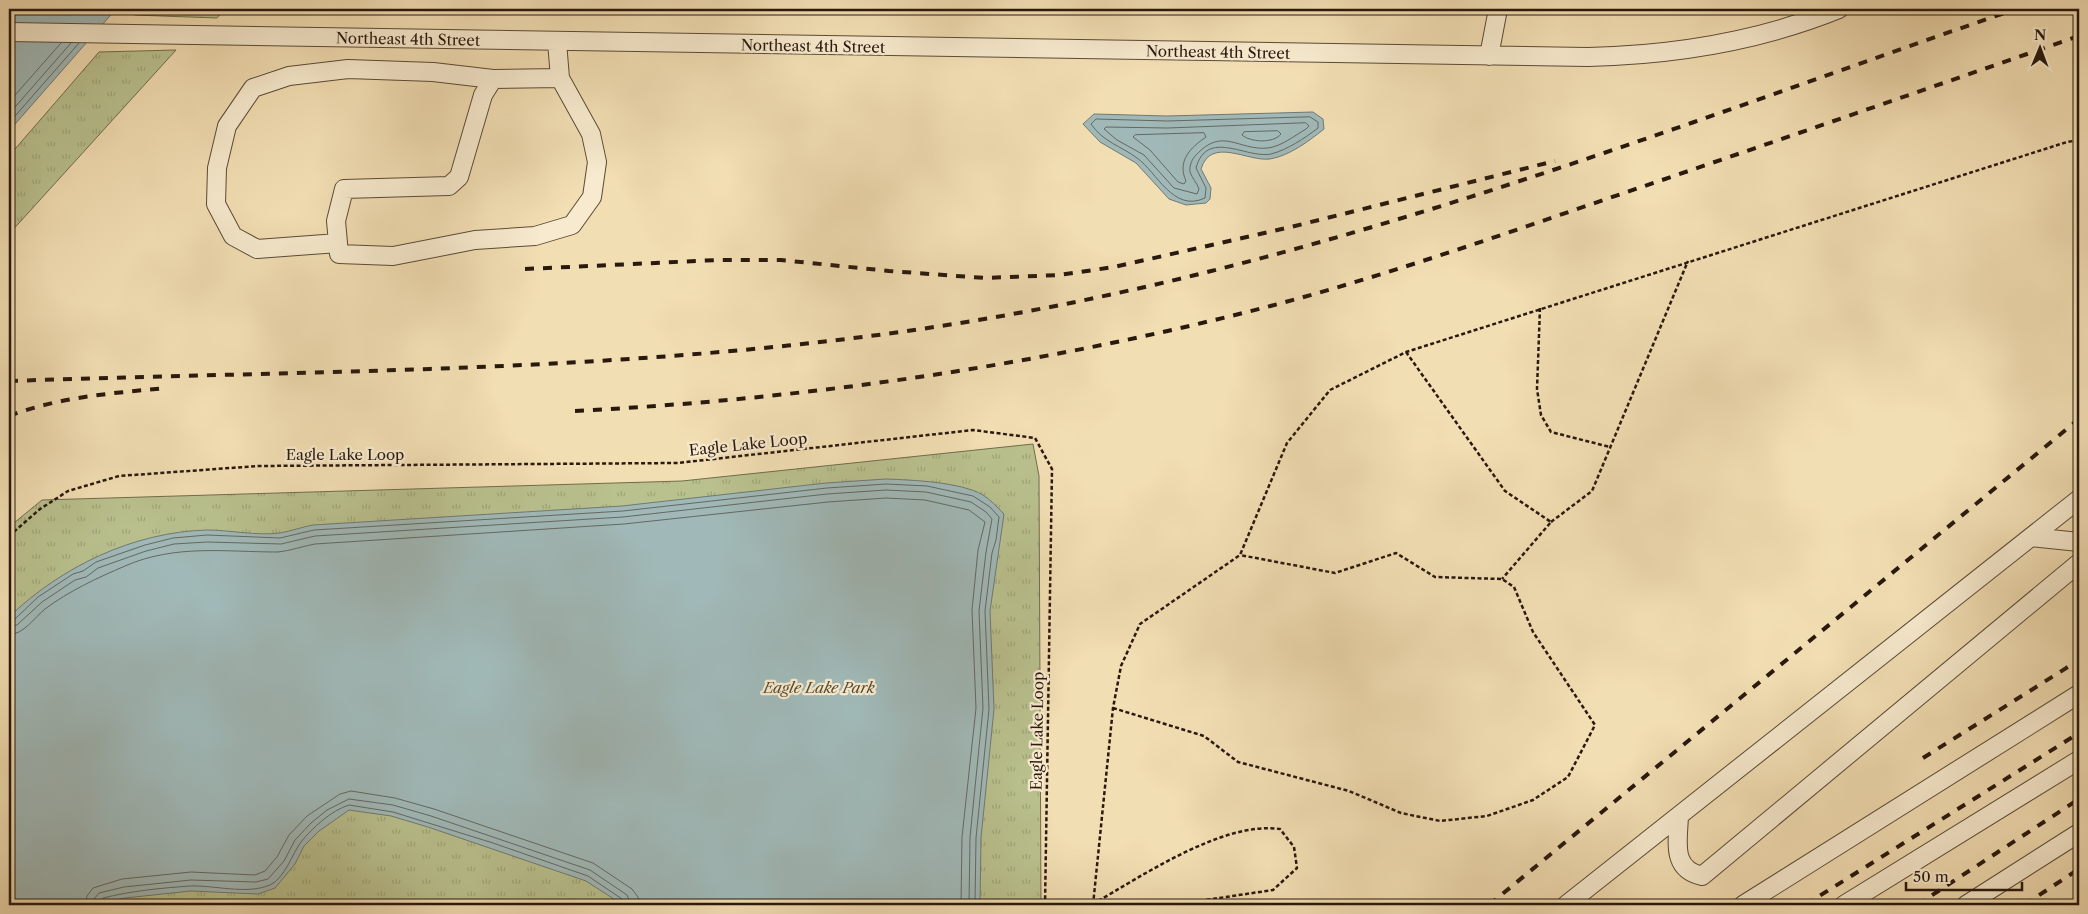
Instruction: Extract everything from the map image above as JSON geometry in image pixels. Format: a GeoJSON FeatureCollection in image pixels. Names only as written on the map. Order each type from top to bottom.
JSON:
{"type":"FeatureCollection","features":[{"type":"Feature","properties":{"kind":"street"},"geometry":{"type":"LineString","coordinates":[[1489,56],[1498,9]]}},
{"type":"Feature","properties":{"kind":"street","name":"Northeast 4th Street"},"geometry":{"type":"LineString","coordinates":[[9,32],[1489,56],[1616,56],[1726,42],[1777,29],[1839,9]]}},
{"type":"Feature","properties":{"kind":"street"},"geometry":{"type":"LineString","coordinates":[[493,79],[483,95],[460,176],[448,186],[344,189],[336,221],[339,254],[393,256],[475,240],[535,236],[572,225],[592,197],[597,162],[591,134],[560,78],[557,42]]}},
{"type":"Feature","properties":{"kind":"street"},"geometry":{"type":"LineString","coordinates":[[338,243],[257,249],[233,236],[216,204],[217,168],[227,126],[254,88],[289,76],[348,69],[433,72],[493,79],[560,78]]}},
{"type":"Feature","properties":{"kind":"street"},"geometry":{"type":"LineString","coordinates":[[1566,905],[2079,499]]}},
{"type":"Feature","properties":{"kind":"street"},"geometry":{"type":"LineString","coordinates":[[2031,537],[2079,542]]}},
{"type":"Feature","properties":{"kind":"street"},"geometry":{"type":"LineString","coordinates":[[1678,816],[1677,850],[1681,864],[1690,873],[1702,876],[2079,563]]}},
{"type":"Feature","properties":{"kind":"street"},"geometry":{"type":"LineString","coordinates":[[1743,905],[2079,694]]}},
{"type":"Feature","properties":{"kind":"street"},"geometry":{"type":"LineString","coordinates":[[1844,905],[2079,760]]}},
{"type":"Feature","properties":{"kind":"street"},"geometry":{"type":"LineString","coordinates":[[1966,905],[2079,833]]}},
{"type":"Feature","properties":{"kind":"path"},"geometry":{"type":"LineString","coordinates":[[1094,905],[1113,708],[1121,666],[1140,624],[1240,555],[1287,443],[1330,390],[1406,352],[1688,261],[2067,142],[2079,140]]}},
{"type":"Feature","properties":{"kind":"path"},"geometry":{"type":"LineString","coordinates":[[1502,579],[1551,522],[1592,491],[1688,261]]}},
{"type":"Feature","properties":{"kind":"path"},"geometry":{"type":"LineString","coordinates":[[1540,308],[1537,389],[1541,415],[1551,432],[1610,447]]}},
{"type":"Feature","properties":{"kind":"path"},"geometry":{"type":"LineString","coordinates":[[1406,352],[1505,491],[1551,522]]}},
{"type":"Feature","properties":{"kind":"path","name":"Eagle Lake Loop"},"geometry":{"type":"LineString","coordinates":[[9,536],[40,509],[68,491],[119,476],[258,466],[678,463],[973,430],[1035,438],[1052,469],[1045,905]]}},
{"type":"Feature","properties":{"kind":"path"},"geometry":{"type":"LineString","coordinates":[[1113,708],[1204,736],[1238,762],[1349,791],[1401,813],[1440,820],[1487,816],[1533,800],[1568,777],[1595,725],[1533,632],[1514,588],[1502,579],[1435,577],[1396,553],[1335,573],[1240,555]]}},
{"type":"Feature","properties":{"kind":"path"},"geometry":{"type":"LineString","coordinates":[[1094,905],[1197,846],[1244,832],[1262,827],[1280,829],[1294,847],[1297,868],[1272,890],[1192,902],[1188,905]]}},
{"type":"Feature","properties":{"kind":"green space"},"geometry":{"type":"Polygon","coordinates":[[[139,9],[225,9],[217,18],[134,15],[139,9]]]}},
{"type":"Feature","properties":{"kind":"green space"},"geometry":{"type":"Polygon","coordinates":[[[176,50],[9,234],[9,156],[99,52],[176,50]]]}},
{"type":"Feature","properties":{"kind":"green space","name":"Eagle Lake Park"},"geometry":{"type":"Polygon","coordinates":[[[1033,444],[1039,476],[1041,905],[9,905],[9,527],[42,500],[682,481],[1033,444]]]}},
{"type":"Feature","properties":{"kind":"water"},"geometry":{"type":"Polygon","coordinates":[[[9,9],[116,9],[9,131],[9,9]]]}},
{"type":"Feature","properties":{"kind":"water"},"geometry":{"type":"Polygon","coordinates":[[[1313,112],[1323,119],[1324,129],[1284,155],[1270,159],[1261,159],[1221,152],[1213,154],[1206,159],[1201,169],[1211,188],[1210,199],[1206,203],[1186,205],[1169,199],[1136,163],[1100,142],[1083,124],[1094,114],[1167,116],[1313,112]]]}},
{"type":"Feature","properties":{"kind":"water","name":"Eagle Lake Park"},"geometry":{"type":"Polygon","coordinates":[[[886,479],[936,482],[962,487],[983,495],[1004,514],[990,611],[994,709],[981,838],[980,905],[623,905],[586,881],[428,827],[391,816],[349,810],[319,831],[304,846],[295,864],[275,888],[258,894],[191,891],[125,898],[94,905],[9,905],[9,617],[29,599],[75,568],[126,545],[152,537],[179,532],[207,530],[271,534],[313,525],[622,506],[826,483],[886,479]]]}},
{"type":"Feature","properties":{"kind":"railway"},"geometry":{"type":"LineString","coordinates":[[9,381],[393,370],[648,358],[776,347],[903,332],[1029,311],[1155,285],[1281,253],[1405,217],[1650,137],[2016,9]]}},
{"type":"Feature","properties":{"kind":"railway"},"geometry":{"type":"LineString","coordinates":[[575,411],[752,398],[929,376],[1105,344],[1278,304],[1407,266],[1493,238],[2079,36]]}},
{"type":"Feature","properties":{"kind":"railway"},"geometry":{"type":"LineString","coordinates":[[525,269],[718,260],[781,260],[985,278],[1059,275],[1114,267],[1291,227],[1555,161]]}},
{"type":"Feature","properties":{"kind":"railway"},"geometry":{"type":"LineString","coordinates":[[9,416],[67,400],[166,388]]}},
{"type":"Feature","properties":{"kind":"railway"},"geometry":{"type":"LineString","coordinates":[[1489,905],[2079,419]]}},
{"type":"Feature","properties":{"kind":"railway"},"geometry":{"type":"LineString","coordinates":[[1923,758],[2079,660]]}},
{"type":"Feature","properties":{"kind":"railway"},"geometry":{"type":"LineString","coordinates":[[1805,905],[2079,733]]}},
{"type":"Feature","properties":{"kind":"railway"},"geometry":{"type":"LineString","coordinates":[[1917,905],[2079,799]]}},
{"type":"Feature","properties":{"kind":"railway"},"geometry":{"type":"LineString","coordinates":[[2024,905],[2079,869]]}}]}
